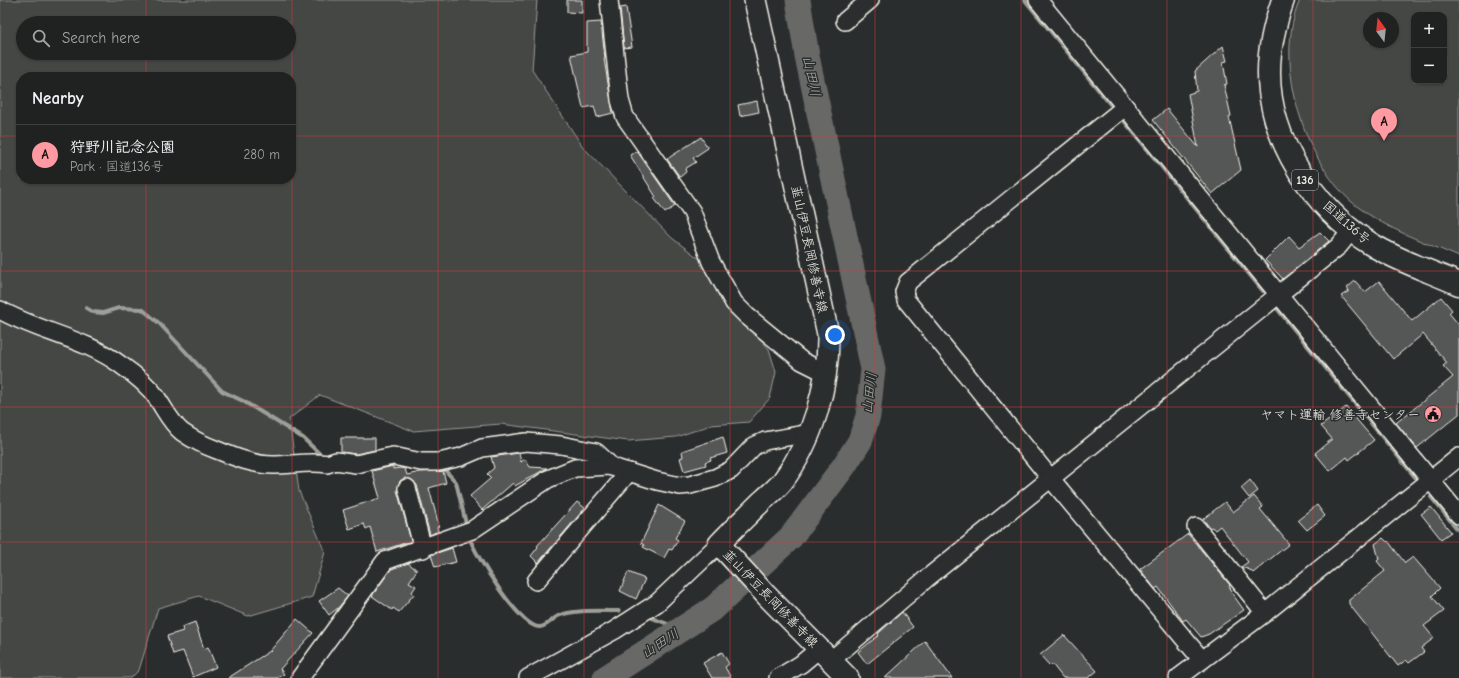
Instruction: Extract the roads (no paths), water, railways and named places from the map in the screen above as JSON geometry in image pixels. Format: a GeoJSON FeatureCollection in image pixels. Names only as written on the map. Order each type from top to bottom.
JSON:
{"type":"FeatureCollection","features":[{"type":"Feature","properties":{"kind":"highway","name":"国道136号"},"geometry":{"type":"LineString","coordinates":[[1283,0],[1270,47],[1268,72],[1272,102],[1282,136],[1302,177],[1325,206],[1370,244],[1402,260],[1459,284]]}},
{"type":"Feature","properties":{"kind":"main road","name":"韮山伊豆長岡修善寺線"},"geometry":{"type":"LineString","coordinates":[[755,0],[828,334],[826,373],[810,433],[797,458],[781,483],[723,547],[766,595],[848,678]]}},
{"type":"Feature","properties":{"kind":"street"},"geometry":{"type":"LineString","coordinates":[[608,0],[622,109],[628,121],[692,212],[711,262],[734,303],[747,316],[802,361],[826,373]]}},
{"type":"Feature","properties":{"kind":"street"},"geometry":{"type":"LineString","coordinates":[[845,21],[870,0]]}},
{"type":"Feature","properties":{"kind":"street"},"geometry":{"type":"LineString","coordinates":[[1038,0],[1459,515]]}},
{"type":"Feature","properties":{"kind":"street"},"geometry":{"type":"LineString","coordinates":[[1125,107],[908,282],[904,286],[904,292],[906,300],[1051,479],[1202,660]]}},
{"type":"Feature","properties":{"kind":"street"},"geometry":{"type":"LineString","coordinates":[[778,678],[801,664],[825,655],[926,579],[1339,246],[1352,230]]}},
{"type":"Feature","properties":{"kind":"street"},"geometry":{"type":"LineString","coordinates":[[0,310],[21,321],[72,338],[97,350],[141,381],[156,397],[166,415],[182,432],[215,450],[244,460],[271,465],[330,463],[356,464],[392,456],[420,462],[439,462],[462,457],[482,448],[526,442],[561,445],[596,452],[612,467]]}},
{"type":"Feature","properties":{"kind":"street"},"geometry":{"type":"LineString","coordinates":[[300,678],[385,561],[446,541],[467,532],[548,479],[575,468],[594,466],[612,467],[657,481],[680,486],[690,485],[715,478],[731,470],[754,446],[765,441],[810,433]]}},
{"type":"Feature","properties":{"kind":"street"},"geometry":{"type":"LineString","coordinates":[[1178,678],[1265,613],[1459,457]]}},
{"type":"Feature","properties":{"kind":"street"},"geometry":{"type":"LineString","coordinates":[[536,581],[629,472]]}},
{"type":"Feature","properties":{"kind":"street"},"geometry":{"type":"LineString","coordinates":[[407,488],[423,549]]}},
{"type":"Feature","properties":{"kind":"street"},"geometry":{"type":"LineString","coordinates":[[1196,528],[1265,613]]}},
{"type":"Feature","properties":{"kind":"street"},"geometry":{"type":"LineString","coordinates":[[528,678],[615,630],[657,602],[723,547]]}},
{"type":"Feature","properties":{"kind":"waterway","name":"山田川"},"geometry":{"type":"LineString","coordinates":[[605,678],[714,608],[791,537],[844,466],[860,441],[868,416],[873,369],[807,56],[798,0]]}},
{"type":"Feature","properties":{"kind":"waterway"},"geometry":{"type":"LineString","coordinates":[[1025,0],[1110,104]]}},
{"type":"Feature","properties":{"kind":"waterway"},"geometry":{"type":"LineString","coordinates":[[1125,122],[1263,291]]}},
{"type":"Feature","properties":{"kind":"waterway"},"geometry":{"type":"LineString","coordinates":[[1275,306],[1415,477]]}},
{"type":"Feature","properties":{"kind":"waterway"},"geometry":{"type":"LineString","coordinates":[[86,308],[93,312],[103,313],[119,308],[142,309],[159,323],[222,391],[243,401],[303,438],[324,458]]}},
{"type":"Feature","properties":{"kind":"waterway"},"geometry":{"type":"LineString","coordinates":[[442,467],[456,482],[467,528]]}},
{"type":"Feature","properties":{"kind":"waterway"},"geometry":{"type":"LineString","coordinates":[[1431,497],[1459,531]]}},
{"type":"Feature","properties":{"kind":"waterway"},"geometry":{"type":"LineString","coordinates":[[469,536],[480,558],[499,589],[522,616],[532,624],[540,627],[548,624],[558,616],[571,612],[619,611]]}},
{"type":"Feature","properties":{"kind":"waterway"},"geometry":{"type":"LineString","coordinates":[[652,618],[681,629]]}},
{"type":"Feature","properties":{"kind":"place","name":"狩野川記念公園"},"geometry":{"type":"Point","coordinates":[1384,141]}},
{"type":"Feature","properties":{"kind":"place","name":"ヤマト運輸 修善寺センター"},"geometry":{"type":"Point","coordinates":[1433,414]}}]}
